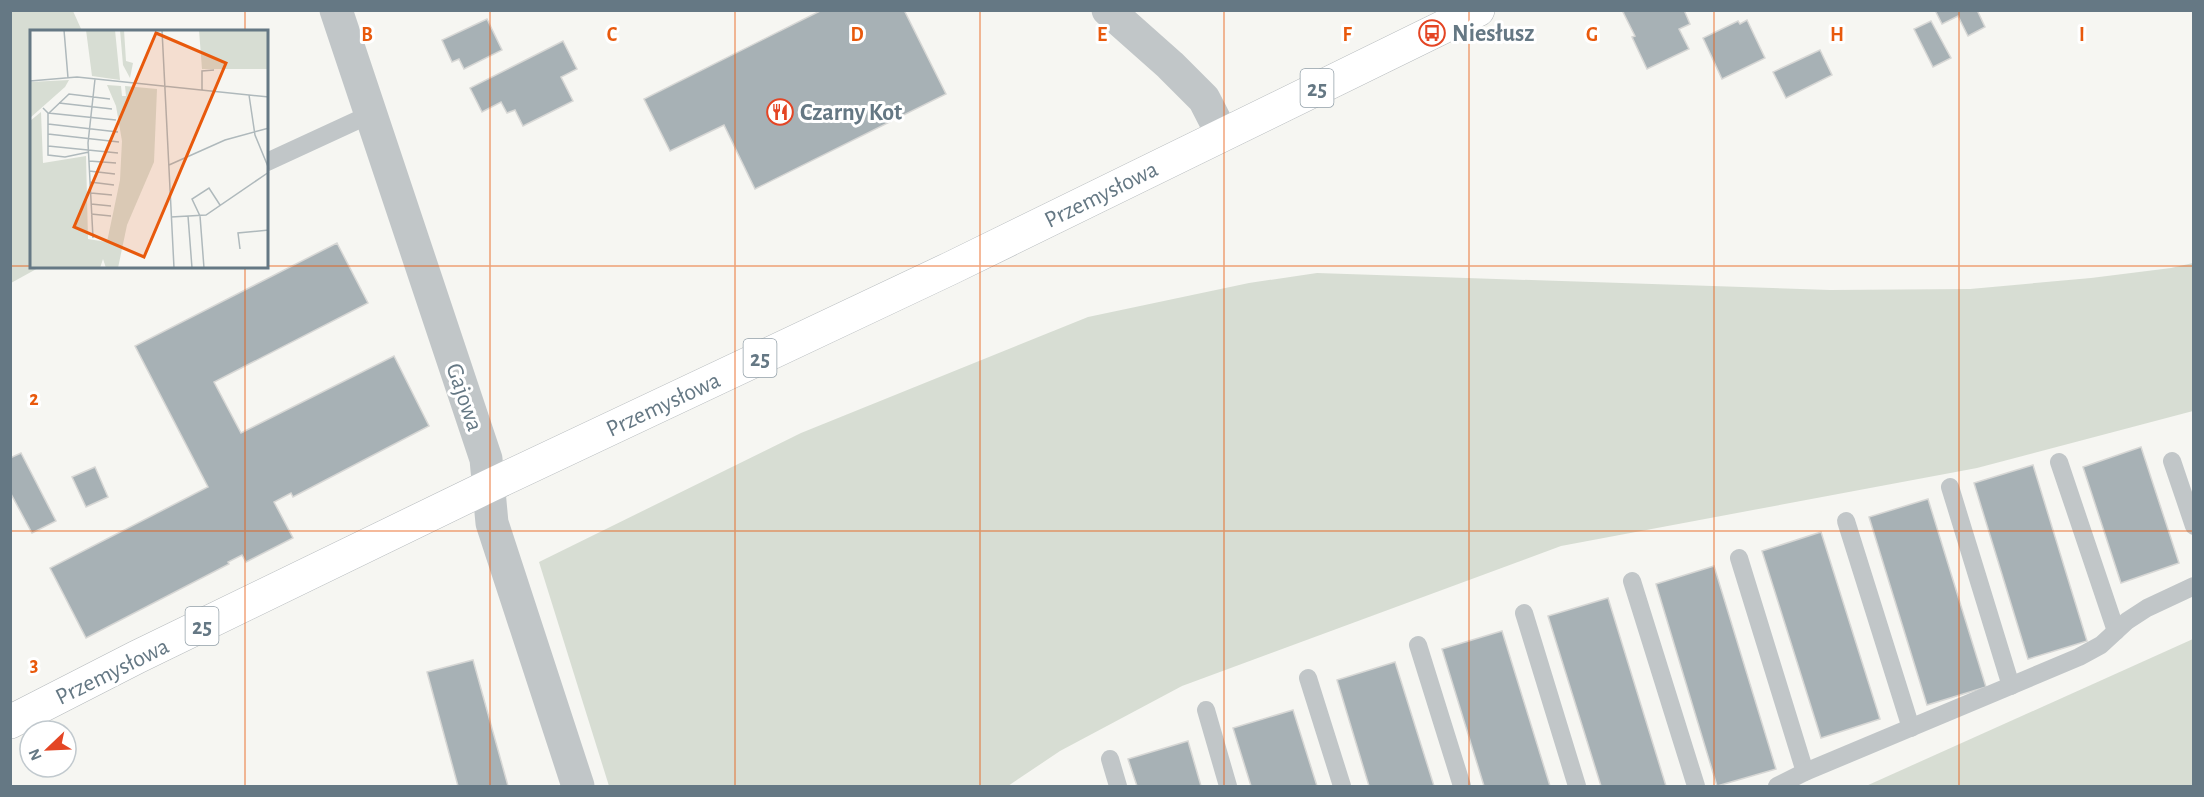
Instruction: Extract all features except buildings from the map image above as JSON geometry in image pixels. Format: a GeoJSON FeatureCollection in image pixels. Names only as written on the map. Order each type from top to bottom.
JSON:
{"type":"FeatureCollection","features":[{"type":"Feature","properties":{"kind":"main road","name":"Przemysłowa"},"geometry":{"type":"LineString","coordinates":[[10,722],[137,657],[489,486],[951,268],[1478,10]]}},
{"type":"Feature","properties":{"kind":"street","name":"Gajowa"},"geometry":{"type":"LineString","coordinates":[[336,10],[486,459],[495,532],[579,786]]}},
{"type":"Feature","properties":{"kind":"street"},"geometry":{"type":"LineString","coordinates":[[1108,10],[1170,65],[1204,99],[1222,134]]}},
{"type":"Feature","properties":{"kind":"lane"},"geometry":{"type":"LineString","coordinates":[[268,162],[371,114]]}},
{"type":"Feature","properties":{"kind":"lane"},"geometry":{"type":"LineString","coordinates":[[2172,460],[2193,526]]}},
{"type":"Feature","properties":{"kind":"lane"},"geometry":{"type":"LineString","coordinates":[[2059,462],[2115,631]]}},
{"type":"Feature","properties":{"kind":"lane"},"geometry":{"type":"LineString","coordinates":[[1950,487],[2011,686]]}},
{"type":"Feature","properties":{"kind":"lane"},"geometry":{"type":"LineString","coordinates":[[1846,521],[1911,728]]}},
{"type":"Feature","properties":{"kind":"lane"},"geometry":{"type":"LineString","coordinates":[[1739,558],[1805,772]]}},
{"type":"Feature","properties":{"kind":"lane"},"geometry":{"type":"LineString","coordinates":[[1632,581],[1696,786]]}},
{"type":"Feature","properties":{"kind":"lane"},"geometry":{"type":"LineString","coordinates":[[1777,786],[1805,772],[2079,657],[2101,645],[2115,631],[2147,608],[2193,586]]}},
{"type":"Feature","properties":{"kind":"lane"},"geometry":{"type":"LineString","coordinates":[[1524,613],[1576,786]]}},
{"type":"Feature","properties":{"kind":"lane"},"geometry":{"type":"LineString","coordinates":[[1418,645],[1462,786]]}},
{"type":"Feature","properties":{"kind":"lane"},"geometry":{"type":"LineString","coordinates":[[1308,678],[1342,786]]}},
{"type":"Feature","properties":{"kind":"lane"},"geometry":{"type":"LineString","coordinates":[[1206,710],[1228,786]]}},
{"type":"Feature","properties":{"kind":"lane"},"geometry":{"type":"LineString","coordinates":[[1110,759],[1118,786]]}},
{"type":"Feature","properties":{"kind":"shaded area"},"geometry":{"type":"Polygon","coordinates":[[[11,10],[73,11],[82,30],[30,30],[30,268],[38,268],[11,283],[11,10]]]}},
{"type":"Feature","properties":{"kind":"shaded area"},"geometry":{"type":"Polygon","coordinates":[[[2193,263],[2193,411],[1977,468],[1561,546],[1182,686],[1060,751],[1008,786],[609,786],[539,562],[801,433],[1088,317],[1249,283],[1317,273],[1830,290],[1970,289],[2091,278],[2193,263]]]}},
{"type":"Feature","properties":{"kind":"shaded area"},"geometry":{"type":"Polygon","coordinates":[[[2193,639],[2193,786],[1866,786],[2193,639]]]}},
{"type":"Feature","properties":{"kind":"place","name":"Niesłusz"},"geometry":{"type":"Point","coordinates":[1432,33]}},
{"type":"Feature","properties":{"kind":"place","name":"Czarny Kot"},"geometry":{"type":"Point","coordinates":[780,112]}}]}
